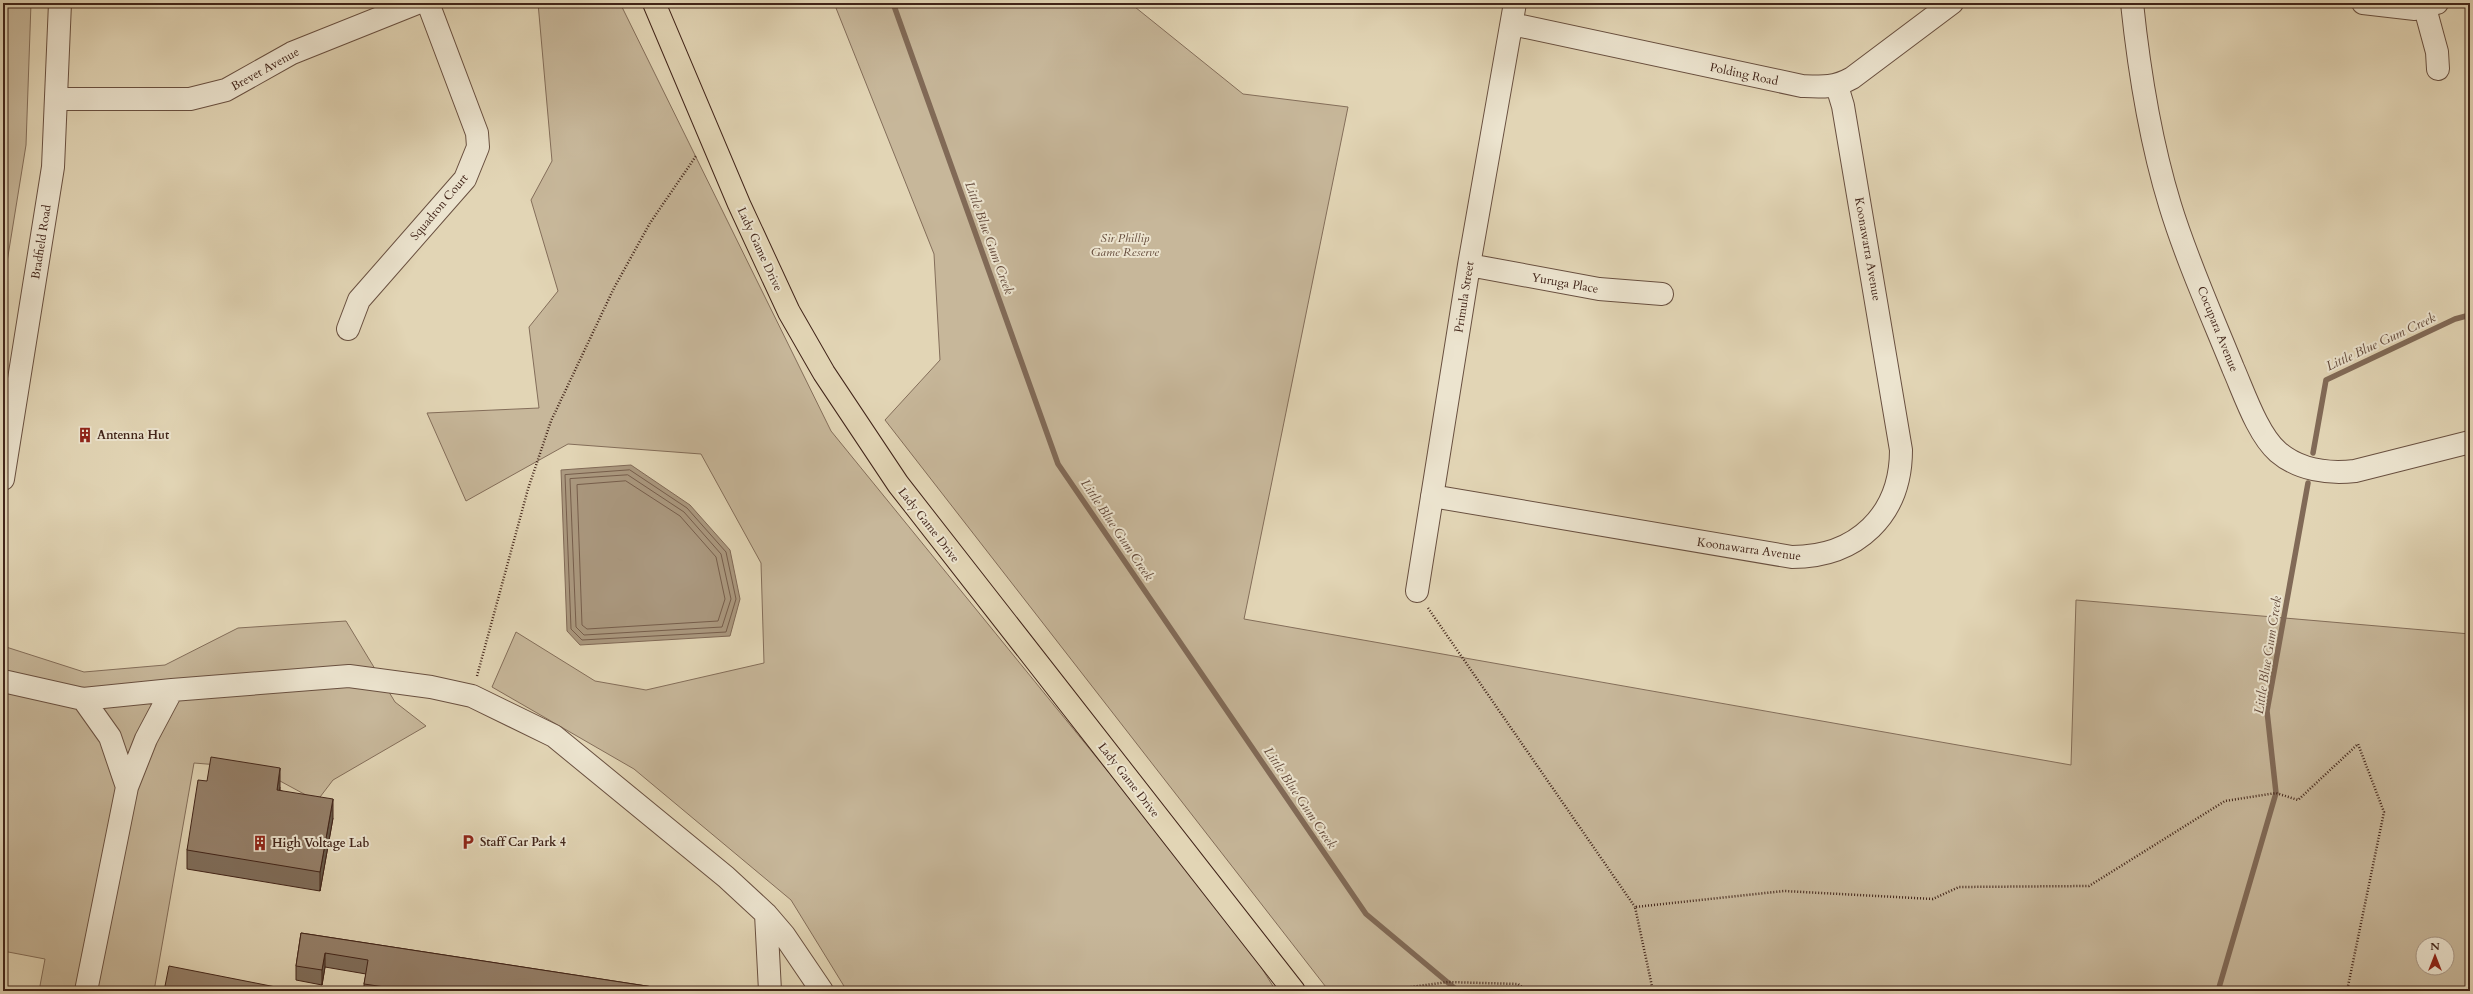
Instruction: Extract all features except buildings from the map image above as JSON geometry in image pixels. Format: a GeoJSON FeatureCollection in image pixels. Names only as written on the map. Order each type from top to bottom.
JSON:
{"type":"FeatureCollection","features":[{"type":"Feature","properties":{"kind":"main road","name":"Lady Game Drive"},"geometry":{"type":"LineString","coordinates":[[654,3],[740,204],[789,312],[824,373],[898,484],[1294,991]]}},
{"type":"Feature","properties":{"kind":"street","name":"Bradfield Road"},"geometry":{"type":"LineString","coordinates":[[3,479],[50,193],[60,3]]}},
{"type":"Feature","properties":{"kind":"street","name":"Brevet Avenue"},"geometry":{"type":"LineString","coordinates":[[56,99],[190,99],[226,90],[292,53],[417,3]]}},
{"type":"Feature","properties":{"kind":"street","name":"Squadron Court"},"geometry":{"type":"LineString","coordinates":[[348,329],[359,300],[465,179],[478,148],[477,133],[428,3]]}},
{"type":"Feature","properties":{"kind":"street","name":"Primula Street"},"geometry":{"type":"LineString","coordinates":[[1417,591],[1469,265],[1515,3]]}},
{"type":"Feature","properties":{"kind":"street","name":"Polding Road"},"geometry":{"type":"LineString","coordinates":[[1512,24],[1802,86],[1837,86],[1852,78],[1952,3]]}},
{"type":"Feature","properties":{"kind":"street","name":"Cocupara Avenue"},"geometry":{"type":"LineString","coordinates":[[2132,3],[2147,102],[2170,207],[2230,359],[2269,442],[2288,460],[2325,472],[2340,473],[2355,471],[2470,442]]}},
{"type":"Feature","properties":{"kind":"street"},"geometry":{"type":"LineString","coordinates":[[2363,3],[2415,9],[2431,5],[2438,69]]}},
{"type":"Feature","properties":{"kind":"street","name":"Koonawarra Avenue"},"geometry":{"type":"LineString","coordinates":[[1432,496],[1792,557],[1809,557],[1840,550],[1865,534],[1886,510],[1892,497],[1901,466],[1901,450],[1845,114],[1837,86]]}},
{"type":"Feature","properties":{"kind":"street","name":"Yuruga Place"},"geometry":{"type":"LineString","coordinates":[[1469,265],[1599,289],[1662,294]]}},
{"type":"Feature","properties":{"kind":"street"},"geometry":{"type":"LineString","coordinates":[[3,681],[83,699],[172,690],[349,676],[431,687],[472,696],[554,736],[726,877],[766,914],[784,935],[822,991]]}},
{"type":"Feature","properties":{"kind":"street"},"geometry":{"type":"LineString","coordinates":[[86,991],[126,787],[146,739],[172,690]]}},
{"type":"Feature","properties":{"kind":"street"},"geometry":{"type":"LineString","coordinates":[[83,699],[110,737],[126,787]]}},
{"type":"Feature","properties":{"kind":"street"},"geometry":{"type":"LineString","coordinates":[[766,914],[770,991]]}},
{"type":"Feature","properties":{"kind":"path"},"geometry":{"type":"LineString","coordinates":[[472,696],[528,489],[551,421],[614,288],[650,224],[712,137]]}},
{"type":"Feature","properties":{"kind":"path"},"geometry":{"type":"LineString","coordinates":[[1417,591],[1635,907],[1653,991]]}},
{"type":"Feature","properties":{"kind":"path"},"geometry":{"type":"LineString","coordinates":[[1635,907],[1784,891],[1933,899],[1959,887],[2089,886],[2225,801],[2276,793],[2298,800],[2358,744],[2384,812],[2347,991]]}},
{"type":"Feature","properties":{"kind":"path"},"geometry":{"type":"LineString","coordinates":[[1381,991],[1448,982],[1518,984],[1527,991]]}},
{"type":"Feature","properties":{"kind":"green space"},"geometry":{"type":"Polygon","coordinates":[[[3,3],[31,3],[26,145],[3,287],[3,3]]]}},
{"type":"Feature","properties":{"kind":"green space"},"geometry":{"type":"Polygon","coordinates":[[[538,3],[620,3],[831,431],[1241,935],[1276,991],[847,991],[791,900],[634,769],[492,687],[516,632],[595,681],[646,690],[764,663],[761,563],[701,454],[568,444],[466,501],[427,413],[539,408],[529,327],[558,291],[531,200],[552,161],[538,3]]]}},
{"type":"Feature","properties":{"kind":"green space","name":"Sir Phillip Game Reserve"},"geometry":{"type":"Polygon","coordinates":[[[834,3],[1130,3],[1243,94],[1348,107],[1244,619],[2071,765],[2076,600],[2470,634],[2470,991],[1329,991],[885,420],[940,360],[934,254],[834,3]]]}},
{"type":"Feature","properties":{"kind":"green space"},"geometry":{"type":"Polygon","coordinates":[[[346,621],[395,702],[426,726],[333,780],[317,801],[256,768],[194,763],[154,991],[39,991],[45,959],[3,951],[3,646],[84,672],[165,665],[238,628],[346,621]]]}},
{"type":"Feature","properties":{"kind":"water"},"geometry":{"type":"Polygon","coordinates":[[[631,465],[690,505],[730,550],[740,599],[730,636],[580,645],[567,631],[561,470],[631,465]]]}},
{"type":"Feature","properties":{"kind":"waterway","name":"Little Blue Gum Creek"},"geometry":{"type":"LineString","coordinates":[[893,3],[1058,464],[1366,914],[1458,991]]}},
{"type":"Feature","properties":{"kind":"waterway","name":"Little Blue Gum Creek"},"geometry":{"type":"LineString","coordinates":[[2313,453],[2326,380],[2455,319],[2470,315]]}},
{"type":"Feature","properties":{"kind":"waterway","name":"Little Blue Gum Creek"},"geometry":{"type":"LineString","coordinates":[[2218,991],[2276,793],[2267,711],[2308,483]]}},
{"type":"Feature","properties":{"kind":"place","name":"Antenna Hut"},"geometry":{"type":"Point","coordinates":[85,435]}},
{"type":"Feature","properties":{"kind":"place","name":"Staff Car Park 4"},"geometry":{"type":"Point","coordinates":[468,842]}},
{"type":"Feature","properties":{"kind":"place","name":"High Voltage Lab"},"geometry":{"type":"Point","coordinates":[260,843]}}]}
